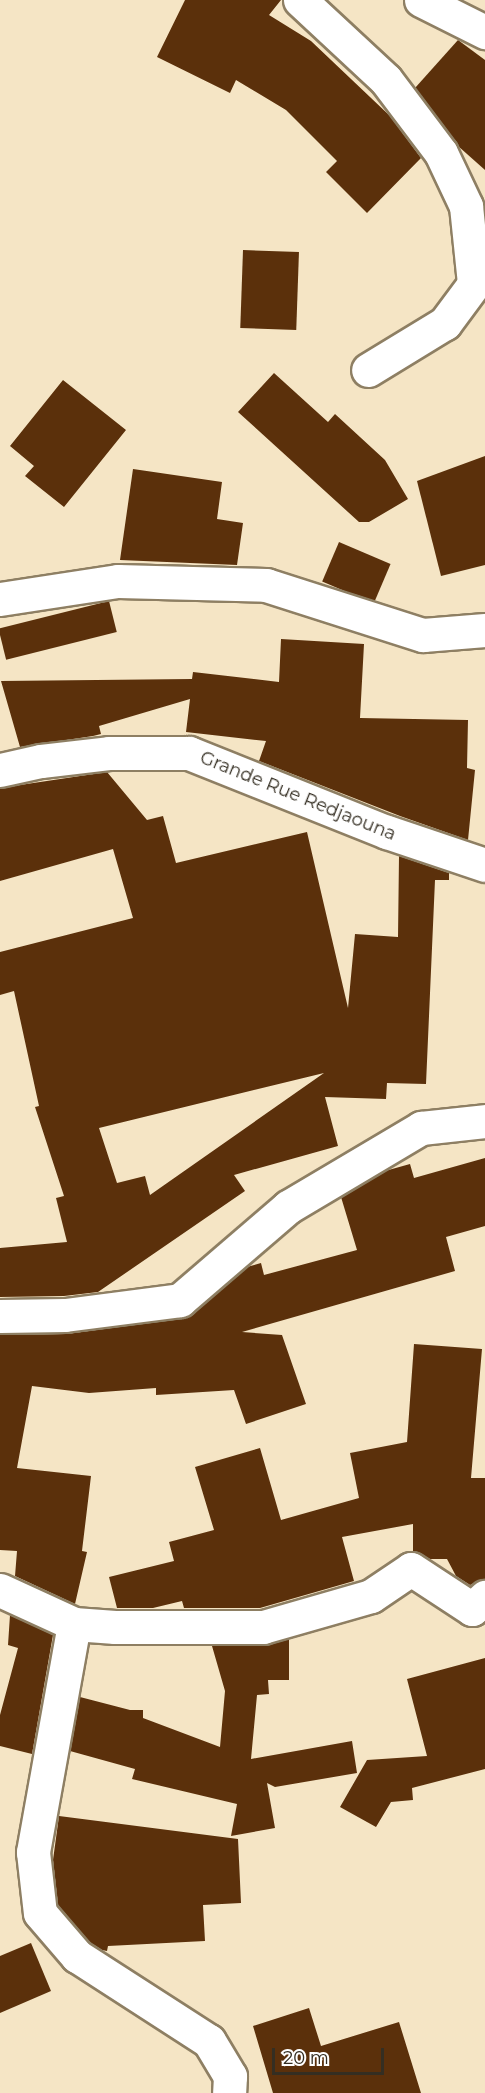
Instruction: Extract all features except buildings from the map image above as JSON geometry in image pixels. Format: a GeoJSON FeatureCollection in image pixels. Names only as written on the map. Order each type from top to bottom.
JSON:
{"type":"FeatureCollection","features":[{"type":"Feature","properties":{"kind":"street"},"geometry":{"type":"LineString","coordinates":[[300,0],[386,80],[441,153],[466,206],[474,284],[445,323],[368,370]]}},
{"type":"Feature","properties":{"kind":"street"},"geometry":{"type":"LineString","coordinates":[[422,0],[485,32]]}},
{"type":"Feature","properties":{"kind":"street"},"geometry":{"type":"LineString","coordinates":[[0,599],[117,581],[266,585],[423,635],[485,630]]}},
{"type":"Feature","properties":{"kind":"street","name":"Grande Rue Redjaouna"},"geometry":{"type":"LineString","coordinates":[[0,771],[41,761],[109,753],[189,753],[387,832],[485,865]]}},
{"type":"Feature","properties":{"kind":"street"},"geometry":{"type":"LineString","coordinates":[[0,1316],[65,1315],[180,1300],[288,1207],[400,1140],[421,1128],[485,1121]]}},
{"type":"Feature","properties":{"kind":"street"},"geometry":{"type":"LineString","coordinates":[[0,1590],[74,1624],[115,1627],[263,1627],[371,1596],[411,1569],[472,1609],[485,1597]]}},
{"type":"Feature","properties":{"kind":"street"},"geometry":{"type":"LineString","coordinates":[[74,1624],[33,1852],[40,1913],[76,1956],[209,2041],[230,2076],[229,2093]]}}]}
